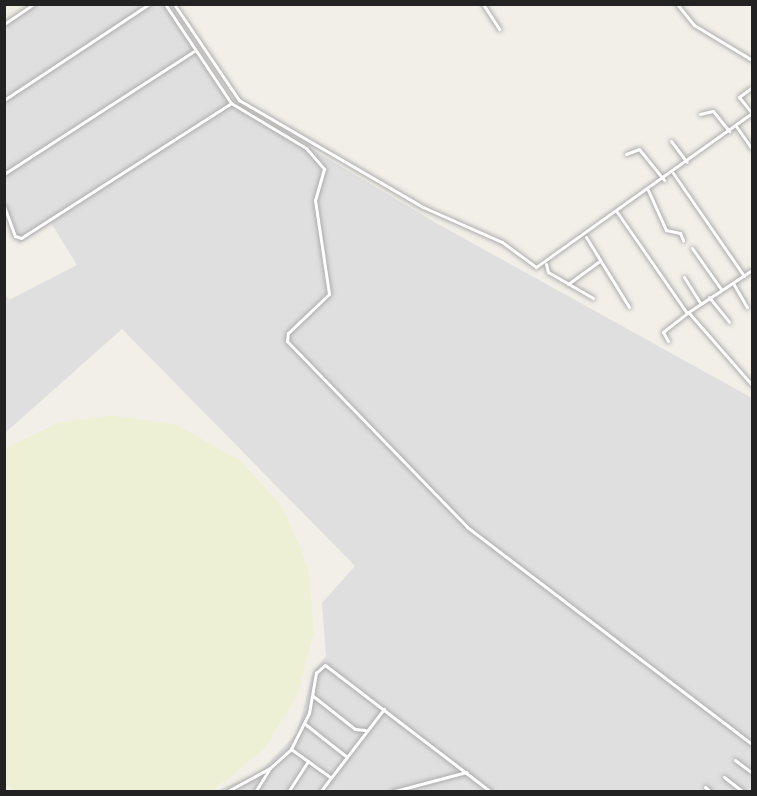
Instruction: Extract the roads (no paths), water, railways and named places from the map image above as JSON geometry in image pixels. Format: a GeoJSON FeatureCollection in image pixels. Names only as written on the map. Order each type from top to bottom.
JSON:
{"type":"FeatureCollection","features":[{"type":"Feature","properties":{"kind":"street"},"geometry":{"type":"LineString","coordinates":[[4,24],[34,4]]}},
{"type":"Feature","properties":{"kind":"street"},"geometry":{"type":"LineString","coordinates":[[4,100],[149,4]]}},
{"type":"Feature","properties":{"kind":"street"},"geometry":{"type":"LineString","coordinates":[[165,4],[231,103],[306,148],[324,169],[315,200],[329,294],[288,333],[288,341],[460,521],[753,744]]}},
{"type":"Feature","properties":{"kind":"street"},"geometry":{"type":"LineString","coordinates":[[174,4],[239,100],[429,211],[502,242],[533,266],[546,264],[617,211],[664,180],[752,113],[739,98],[751,88]]}},
{"type":"Feature","properties":{"kind":"street"},"geometry":{"type":"LineString","coordinates":[[483,4],[499,29]]}},
{"type":"Feature","properties":{"kind":"street"},"geometry":{"type":"LineString","coordinates":[[676,4],[694,25],[753,60]]}},
{"type":"Feature","properties":{"kind":"street"},"geometry":{"type":"LineString","coordinates":[[4,174],[195,50]]}},
{"type":"Feature","properties":{"kind":"street"},"geometry":{"type":"LineString","coordinates":[[4,206],[15,236],[21,238],[231,103]]}},
{"type":"Feature","properties":{"kind":"street"},"geometry":{"type":"LineString","coordinates":[[700,114],[712,111],[729,131]]}},
{"type":"Feature","properties":{"kind":"street"},"geometry":{"type":"LineString","coordinates":[[736,126],[753,149]]}},
{"type":"Feature","properties":{"kind":"street"},"geometry":{"type":"LineString","coordinates":[[671,141],[687,162]]}},
{"type":"Feature","properties":{"kind":"street"},"geometry":{"type":"LineString","coordinates":[[626,154],[639,149],[664,180]]}},
{"type":"Feature","properties":{"kind":"street"},"geometry":{"type":"LineString","coordinates":[[673,173],[744,276]]}},
{"type":"Feature","properties":{"kind":"street"},"geometry":{"type":"LineString","coordinates":[[648,190],[666,230],[680,233],[683,240]]}},
{"type":"Feature","properties":{"kind":"street"},"geometry":{"type":"LineString","coordinates":[[617,211],[688,313],[753,386]]}},
{"type":"Feature","properties":{"kind":"street"},"geometry":{"type":"LineString","coordinates":[[586,236],[586,242],[629,307]]}},
{"type":"Feature","properties":{"kind":"street"},"geometry":{"type":"LineString","coordinates":[[578,240],[586,242]]}},
{"type":"Feature","properties":{"kind":"street"},"geometry":{"type":"LineString","coordinates":[[692,248],[721,290]]}},
{"type":"Feature","properties":{"kind":"street"},"geometry":{"type":"LineString","coordinates":[[568,284],[600,261]]}},
{"type":"Feature","properties":{"kind":"street"},"geometry":{"type":"LineString","coordinates":[[546,264],[548,272],[593,298]]}},
{"type":"Feature","properties":{"kind":"street"},"geometry":{"type":"LineString","coordinates":[[668,341],[663,332],[700,303],[753,270]]}},
{"type":"Feature","properties":{"kind":"street"},"geometry":{"type":"LineString","coordinates":[[684,277],[700,303]]}},
{"type":"Feature","properties":{"kind":"street"},"geometry":{"type":"LineString","coordinates":[[732,283],[747,308]]}},
{"type":"Feature","properties":{"kind":"street"},"geometry":{"type":"LineString","coordinates":[[709,297],[729,322]]}},
{"type":"Feature","properties":{"kind":"street"},"geometry":{"type":"LineString","coordinates":[[255,792],[270,768],[291,748],[305,724],[313,696],[315,673],[325,665],[491,792]]}},
{"type":"Feature","properties":{"kind":"street"},"geometry":{"type":"LineString","coordinates":[[313,696],[363,735]]}},
{"type":"Feature","properties":{"kind":"street"},"geometry":{"type":"LineString","coordinates":[[320,792],[384,709]]}},
{"type":"Feature","properties":{"kind":"street"},"geometry":{"type":"LineString","coordinates":[[305,724],[347,758]]}},
{"type":"Feature","properties":{"kind":"street"},"geometry":{"type":"LineString","coordinates":[[360,731],[367,730]]}},
{"type":"Feature","properties":{"kind":"street"},"geometry":{"type":"LineString","coordinates":[[291,748],[330,777]]}},
{"type":"Feature","properties":{"kind":"street"},"geometry":{"type":"LineString","coordinates":[[735,760],[753,773]]}},
{"type":"Feature","properties":{"kind":"street"},"geometry":{"type":"LineString","coordinates":[[288,792],[308,761]]}},
{"type":"Feature","properties":{"kind":"street"},"geometry":{"type":"LineString","coordinates":[[226,792],[270,768]]}},
{"type":"Feature","properties":{"kind":"street"},"geometry":{"type":"LineString","coordinates":[[391,792],[466,772]]}},
{"type":"Feature","properties":{"kind":"street"},"geometry":{"type":"LineString","coordinates":[[724,777],[743,792]]}},
{"type":"Feature","properties":{"kind":"street"},"geometry":{"type":"LineString","coordinates":[[705,787],[711,792]]}}]}
